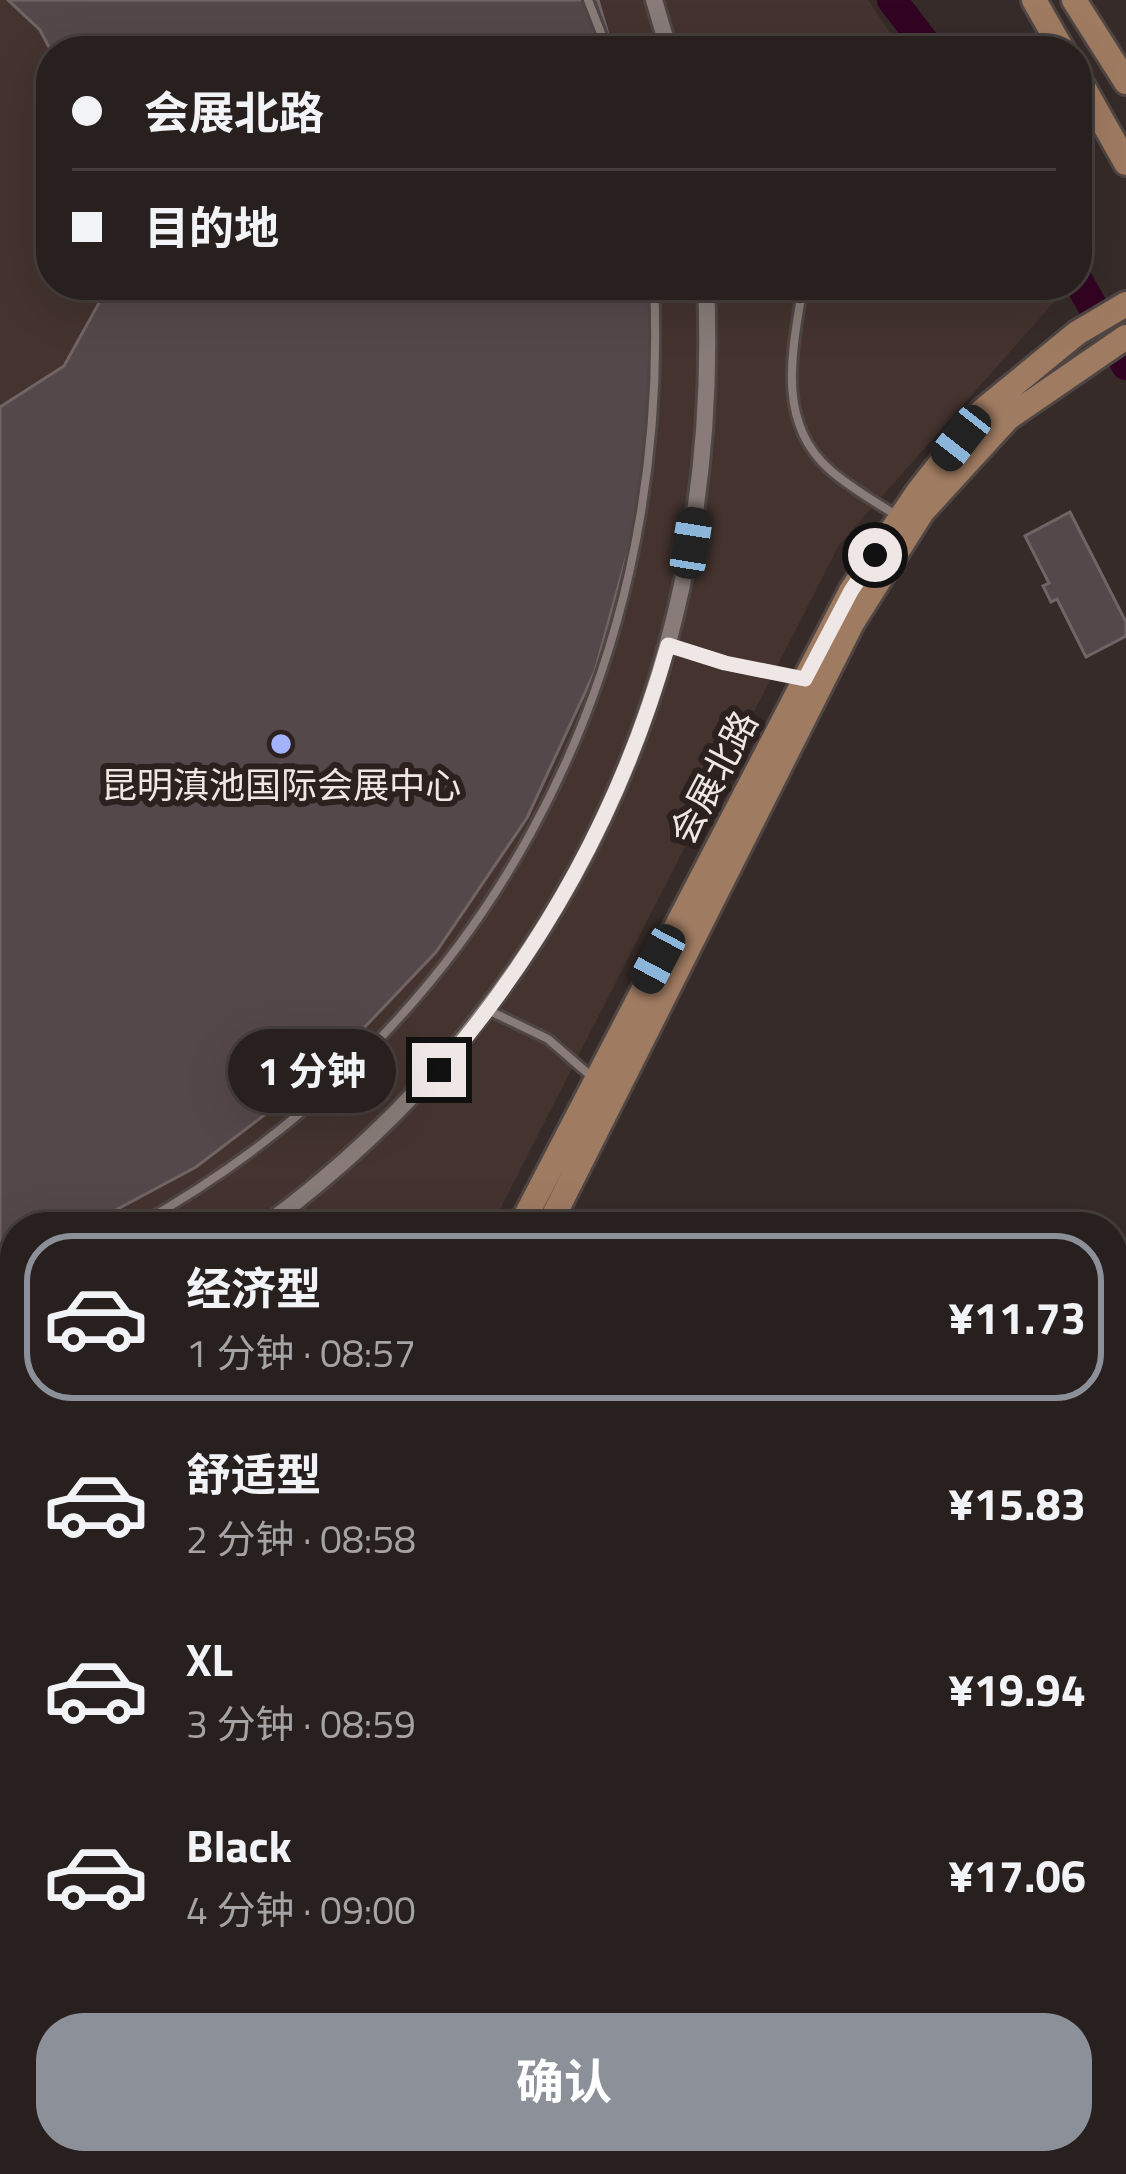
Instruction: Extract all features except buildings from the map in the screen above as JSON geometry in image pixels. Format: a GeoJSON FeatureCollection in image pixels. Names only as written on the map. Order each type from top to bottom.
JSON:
{"type":"FeatureCollection","features":[{"type":"Feature","properties":{"kind":"street"},"geometry":{"type":"LineString","coordinates":[[654,0],[665,36]]}},
{"type":"Feature","properties":{"kind":"street"},"geometry":{"type":"LineString","coordinates":[[1034,0],[1054,36]]}},
{"type":"Feature","properties":{"kind":"street"},"geometry":{"type":"LineString","coordinates":[[1074,0],[1126,82]]}},
{"type":"Feature","properties":{"kind":"street"},"geometry":{"type":"LineString","coordinates":[[1092,103],[1126,163]]}},
{"type":"Feature","properties":{"kind":"street"},"geometry":{"type":"LineString","coordinates":[[282,1212],[394,1118],[488,1010],[556,912],[602,826],[639,737],[668,645],[699,491],[707,386],[706,300]]}},
{"type":"Feature","properties":{"kind":"street","name":"会展北路"},"geometry":{"type":"LineString","coordinates":[[528,1212],[851,591],[982,411],[1077,333],[1124,305]]}},
{"type":"Feature","properties":{"kind":"street","name":"会展北路"},"geometry":{"type":"LineString","coordinates":[[556,1212],[852,623],[922,512],[1008,418],[1126,337]]}},
{"type":"Feature","properties":{"kind":"lane"},"geometry":{"type":"LineString","coordinates":[[588,0],[602,36]]}},
{"type":"Feature","properties":{"kind":"lane"},"geometry":{"type":"LineString","coordinates":[[161,1212],[326,1095],[435,981],[486,911],[531,837],[591,696],[639,533],[655,362],[654,300]]}},
{"type":"Feature","properties":{"kind":"lane"},"geometry":{"type":"LineString","coordinates":[[801,300],[791,392],[802,434],[832,472],[900,518]]}},
{"type":"Feature","properties":{"kind":"lane"},"geometry":{"type":"LineString","coordinates":[[668,645],[725,663],[805,679]]}},
{"type":"Feature","properties":{"kind":"lane"},"geometry":{"type":"LineString","coordinates":[[488,1010],[548,1040],[595,1080]]}},
{"type":"Feature","properties":{"kind":"shaded area","name":"昆明滇池国际会展中心"},"geometry":{"type":"Polygon","coordinates":[[[0,0],[868,0],[892,36],[36,36],[36,300],[1056,300],[839,545],[499,1212],[0,1212],[0,0]]]}},
{"type":"Feature","properties":{"kind":"waterway"},"geometry":{"type":"LineString","coordinates":[[892,0],[920,36]]}},
{"type":"Feature","properties":{"kind":"waterway"},"geometry":{"type":"LineString","coordinates":[[1089,300],[1126,365]]}},
{"type":"Feature","properties":{"kind":"place","name":"昆明滇池国际会展中心"},"geometry":{"type":"Point","coordinates":[281,744]}},
{"type":"Feature","properties":{"kind":"route"},"geometry":{"type":"LineString","coordinates":[[439,1070],[509,982],[580,870],[639,737],[668,645],[725,663],[805,679],[875,555]]}}]}
